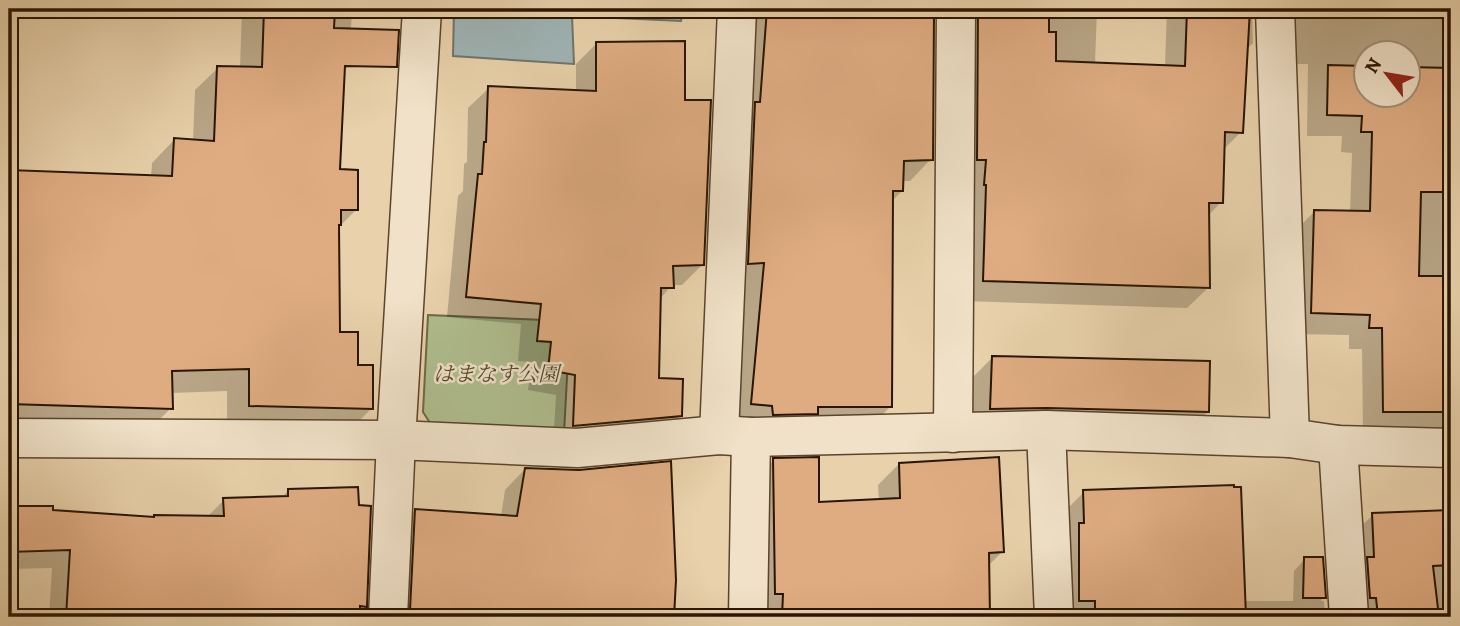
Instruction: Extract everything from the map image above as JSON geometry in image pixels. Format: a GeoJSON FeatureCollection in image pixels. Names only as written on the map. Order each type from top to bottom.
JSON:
{"type":"FeatureCollection","features":[{"type":"Feature","properties":{"kind":"street"},"geometry":{"type":"LineString","coordinates":[[388,617],[422,9]]}},
{"type":"Feature","properties":{"kind":"street"},"geometry":{"type":"LineString","coordinates":[[737,9],[735,436],[748,617]]}},
{"type":"Feature","properties":{"kind":"street"},"geometry":{"type":"LineString","coordinates":[[953,433],[956,9]]}},
{"type":"Feature","properties":{"kind":"street"},"geometry":{"type":"LineString","coordinates":[[1275,9],[1290,438]]}},
{"type":"Feature","properties":{"kind":"street"},"geometry":{"type":"LineString","coordinates":[[9,438],[396,440],[578,448],[735,436],[1046,430],[1290,438],[1338,445],[1451,448]]}},
{"type":"Feature","properties":{"kind":"street"},"geometry":{"type":"LineString","coordinates":[[1046,430],[1054,617]]}},
{"type":"Feature","properties":{"kind":"street"},"geometry":{"type":"LineString","coordinates":[[1338,445],[1349,617]]}},
{"type":"Feature","properties":{"kind":"green space","name":"はまなす公園"},"geometry":{"type":"Polygon","coordinates":[[[428,315],[570,321],[564,433],[434,429],[423,412],[428,315]]]}},
{"type":"Feature","properties":{"kind":"shaded area"},"geometry":{"type":"Polygon","coordinates":[[[454,9],[683,9],[681,21],[572,16],[574,64],[453,56],[454,9]]]}},
{"type":"Feature","properties":{"kind":"building"},"geometry":{"type":"Polygon","coordinates":[[[264,9],[335,9],[334,28],[399,30],[397,67],[345,66],[340,169],[358,170],[358,210],[341,210],[340,332],[358,332],[358,365],[373,365],[373,409],[249,406],[249,369],[172,371],[173,409],[9,404],[9,170],[172,176],[174,138],[214,141],[217,66],[262,67],[264,9]]]}},
{"type":"Feature","properties":{"kind":"building"},"geometry":{"type":"Polygon","coordinates":[[[767,9],[816,12],[816,17],[934,14],[933,160],[904,161],[903,191],[893,191],[892,407],[818,407],[818,414],[773,415],[772,406],[751,404],[764,263],[748,264],[755,102],[760,102],[767,9]]]}},
{"type":"Feature","properties":{"kind":"building"},"geometry":{"type":"Polygon","coordinates":[[[978,9],[1049,9],[1049,32],[1056,32],[1056,61],[1185,66],[1187,9],[1250,9],[1243,133],[1225,132],[1223,203],[1209,203],[1210,288],[983,281],[986,160],[977,160],[978,9]]]}},
{"type":"Feature","properties":{"kind":"building"},"geometry":{"type":"Polygon","coordinates":[[[685,41],[685,100],[711,100],[704,265],[673,266],[674,288],[661,288],[659,378],[683,379],[682,416],[573,426],[575,375],[548,370],[551,342],[537,341],[541,304],[466,297],[478,174],[482,174],[486,142],[488,86],[596,91],[596,42],[685,41]]]}},
{"type":"Feature","properties":{"kind":"building"},"geometry":{"type":"Polygon","coordinates":[[[1328,65],[1352,66],[1352,108],[1422,108],[1422,67],[1451,68],[1451,192],[1421,192],[1419,276],[1451,276],[1451,412],[1383,412],[1382,328],[1369,328],[1370,315],[1311,313],[1314,210],[1370,211],[1372,132],[1361,132],[1362,116],[1327,115],[1328,65]]]}},
{"type":"Feature","properties":{"kind":"building"},"geometry":{"type":"Polygon","coordinates":[[[992,356],[1210,361],[1209,412],[990,409],[992,356]]]}},
{"type":"Feature","properties":{"kind":"building"},"geometry":{"type":"Polygon","coordinates":[[[819,457],[819,502],[900,498],[899,463],[999,457],[1004,552],[989,553],[990,617],[782,617],[783,594],[775,594],[773,458],[819,457]]]}},
{"type":"Feature","properties":{"kind":"building"},"geometry":{"type":"Polygon","coordinates":[[[671,461],[676,580],[674,617],[493,617],[410,610],[415,509],[517,516],[525,468],[579,470],[671,461]]]}},
{"type":"Feature","properties":{"kind":"building"},"geometry":{"type":"Polygon","coordinates":[[[1234,485],[1241,487],[1246,617],[1095,617],[1095,601],[1079,601],[1079,523],[1084,523],[1083,490],[1234,485]]]}},
{"type":"Feature","properties":{"kind":"building"},"geometry":{"type":"Polygon","coordinates":[[[358,487],[359,505],[371,506],[367,607],[360,606],[360,617],[66,617],[70,550],[9,552],[9,506],[53,506],[53,510],[154,517],[224,516],[223,498],[288,496],[288,489],[358,487]]]}},
{"type":"Feature","properties":{"kind":"building"},"geometry":{"type":"Polygon","coordinates":[[[1451,510],[1451,565],[1433,566],[1439,617],[1378,617],[1376,598],[1370,598],[1367,557],[1374,557],[1372,513],[1451,510]]]}},
{"type":"Feature","properties":{"kind":"building"},"geometry":{"type":"Polygon","coordinates":[[[1304,557],[1323,557],[1326,598],[1303,598],[1304,557]]]}}]}
